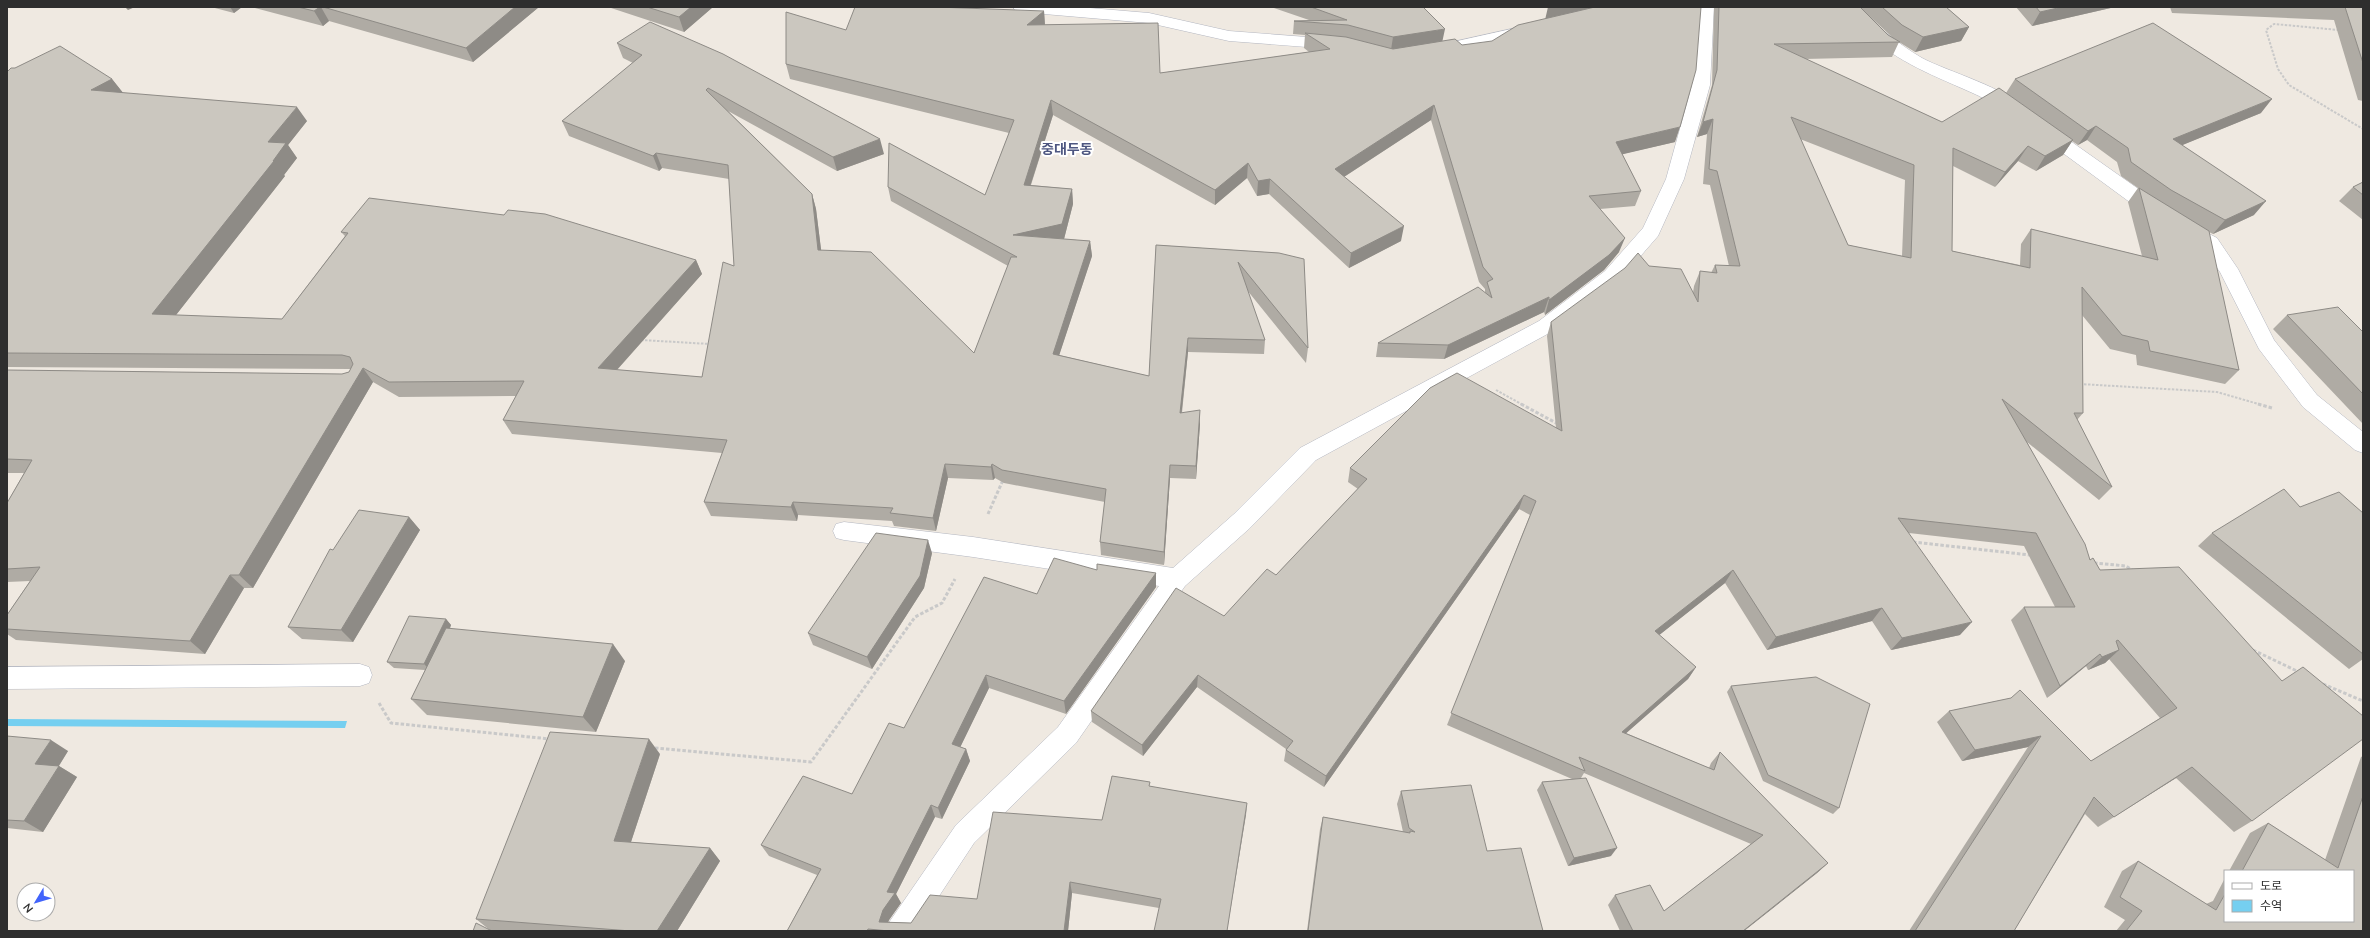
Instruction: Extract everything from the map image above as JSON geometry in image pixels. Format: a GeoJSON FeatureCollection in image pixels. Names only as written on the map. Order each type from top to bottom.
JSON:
{"type":"FeatureCollection","features":[{"type":"Feature","properties":{"kind":"street"},"geometry":{"type":"LineString","coordinates":[[1021,7],[1149,18],[1229,36],[1346,45]]}},
{"type":"Feature","properties":{"kind":"street"},"geometry":{"type":"LineString","coordinates":[[900,931],[965,834],[1067,735],[1177,579],[1242,521],[1308,454],[1546,326],[1612,276],[1651,231],[1675,178],[1701,85],[1706,7]]}},
{"type":"Feature","properties":{"kind":"street"},"geometry":{"type":"LineString","coordinates":[[1848,7],[1888,45],[1928,68],[1999,98],[2152,209],[2210,243],[2228,269],[2266,344],[2310,401],[2363,444]]}},
{"type":"Feature","properties":{"kind":"street"},"geometry":{"type":"LineString","coordinates":[[1414,54],[1545,26]]}},
{"type":"Feature","properties":{"kind":"street"},"geometry":{"type":"LineString","coordinates":[[844,531],[973,547],[1177,579]]}},
{"type":"Feature","properties":{"kind":"street"},"geometry":{"type":"LineString","coordinates":[[7,678],[360,675]]}},
{"type":"Feature","properties":{"kind":"path"},"geometry":{"type":"LineString","coordinates":[[2344,31],[2274,24],[2266,30],[2278,69],[2289,85],[2363,129]]}},
{"type":"Feature","properties":{"kind":"path"},"geometry":{"type":"LineString","coordinates":[[639,340],[717,344]]}},
{"type":"Feature","properties":{"kind":"path"},"geometry":{"type":"LineString","coordinates":[[1460,371],[1565,428]]}},
{"type":"Feature","properties":{"kind":"path"},"geometry":{"type":"LineString","coordinates":[[2074,384],[2217,392],[2272,408],[2310,401]]}},
{"type":"Feature","properties":{"kind":"path"},"geometry":{"type":"LineString","coordinates":[[653,748],[811,762],[915,616],[942,603],[973,547],[1004,479],[1004,472]]}},
{"type":"Feature","properties":{"kind":"path"},"geometry":{"type":"LineString","coordinates":[[1905,540],[2031,555]]}},
{"type":"Feature","properties":{"kind":"path"},"geometry":{"type":"LineString","coordinates":[[2087,562],[2126,566],[2133,571]]}},
{"type":"Feature","properties":{"kind":"path"},"geometry":{"type":"LineString","coordinates":[[2250,648],[2305,675]]}},
{"type":"Feature","properties":{"kind":"path"},"geometry":{"type":"LineString","coordinates":[[360,675],[391,723],[558,740]]}},
{"type":"Feature","properties":{"kind":"path"},"geometry":{"type":"LineString","coordinates":[[2319,682],[2363,701]]}},
{"type":"Feature","properties":{"kind":"water"},"geometry":{"type":"Polygon","coordinates":[[[7,719],[347,721],[345,728],[7,726],[7,719]]]}},
{"type":"Feature","properties":{"kind":"building"},"geometry":{"type":"Polygon","coordinates":[[[298,7],[320,7],[314,11],[298,7]]]}},
{"type":"Feature","properties":{"kind":"building"},"geometry":{"type":"Polygon","coordinates":[[[323,7],[515,7],[466,48],[323,7]]]}},
{"type":"Feature","properties":{"kind":"building"},"geometry":{"type":"Polygon","coordinates":[[[647,7],[691,7],[679,17],[647,7]]]}},
{"type":"Feature","properties":{"kind":"building"},"geometry":{"type":"Polygon","coordinates":[[[855,7],[936,7],[1044,11],[1027,25],[1158,23],[1160,73],[1330,49],[1305,33],[1346,37],[1393,49],[1455,39],[1462,45],[1492,41],[1518,25],[1595,7],[1701,7],[1696,70],[1680,127],[1616,142],[1641,191],[1589,196],[1625,238],[1609,255],[1549,300],[1549,297],[1448,345],[1378,343],[1478,287],[1492,298],[1487,282],[1493,279],[1483,267],[1434,105],[1335,169],[1404,226],[1351,253],[1270,179],[1258,181],[1248,163],[1215,190],[1051,100],[1024,185],[1072,189],[1062,224],[1013,235],[1090,241],[1053,354],[1149,376],[1156,245],[1279,253],[1304,259],[1308,348],[1238,262],[1265,340],[1188,338],[1180,413],[1200,410],[1196,466],[1170,465],[1164,552],[1100,542],[1106,489],[1002,470],[992,464],[991,467],[945,464],[933,518],[890,513],[893,508],[793,502],[791,507],[704,502],[727,440],[503,420],[524,381],[389,382],[363,368],[239,575],[230,575],[190,641],[7,629],[7,615],[40,567],[7,569],[7,503],[32,460],[7,459],[7,370],[342,374],[349,372],[353,364],[350,357],[342,355],[7,353],[7,72],[11,68],[15,68],[60,46],[112,79],[91,90],[297,107],[268,142],[286,143],[274,161],[152,314],[282,319],[348,233],[341,232],[369,198],[504,215],[508,210],[545,214],[696,260],[598,368],[702,377],[723,262],[734,266],[728,165],[656,153],[653,156],[562,121],[642,55],[617,43],[650,22],[723,54],[880,139],[833,157],[708,88],[706,90],[812,194],[818,250],[871,252],[974,353],[1011,257],[1017,257],[888,187],[889,143],[985,195],[1014,120],[786,64],[786,12],[846,30],[855,7]]]}},
{"type":"Feature","properties":{"kind":"building"},"geometry":{"type":"Polygon","coordinates":[[[1311,7],[1423,7],[1445,29],[1393,37],[1348,25],[1294,21],[1347,20],[1311,7]]]}},
{"type":"Feature","properties":{"kind":"building"},"geometry":{"type":"Polygon","coordinates":[[[1719,7],[1860,7],[1888,35],[1900,42],[1774,44],[1942,122],[1999,88],[2073,140],[2045,156],[2028,146],[2005,172],[1953,148],[1952,251],[2030,268],[2031,229],[2158,260],[2139,188],[2209,231],[2239,370],[2150,351],[2148,341],[2122,335],[2082,287],[2083,413],[2074,413],[2112,487],[2002,399],[2085,544],[2090,560],[2093,558],[2100,570],[2179,567],[2282,681],[2303,667],[2363,716],[2363,739],[2252,821],[2192,767],[2114,817],[2094,797],[2014,931],[1915,931],[2041,736],[1975,750],[1949,711],[2011,698],[2020,690],[2091,761],[2177,708],[2118,640],[2116,641],[2119,650],[2102,657],[2100,654],[2060,686],[2024,607],[2075,607],[2036,533],[1898,518],[1972,622],[1902,638],[1882,608],[1776,637],[1733,570],[1655,631],[1696,667],[1622,732],[1714,770],[1720,752],[1828,863],[1743,931],[1633,931],[1615,895],[1650,885],[1664,911],[1763,835],[1579,757],[1585,771],[1451,713],[1536,501],[1524,495],[1326,776],[1286,750],[1293,741],[1198,675],[1142,745],[1091,711],[1176,588],[1224,616],[1267,569],[1276,575],[1367,479],[1350,468],[1430,388],[1457,373],[1562,431],[1551,322],[1625,268],[1638,253],[1649,266],[1681,269],[1698,302],[1700,271],[1717,273],[1715,265],[1740,266],[1717,171],[1709,169],[1713,119],[1703,122],[1717,70],[1719,7]],[[1791,117],[1848,245],[1911,258],[1914,165],[1791,117]]]}},
{"type":"Feature","properties":{"kind":"building"},"geometry":{"type":"Polygon","coordinates":[[[1882,7],[1946,7],[1969,27],[1923,37],[1902,25],[1882,7]]]}},
{"type":"Feature","properties":{"kind":"building"},"geometry":{"type":"Polygon","coordinates":[[[2036,7],[2062,7],[2040,12],[2036,7]]]}},
{"type":"Feature","properties":{"kind":"building"},"geometry":{"type":"Polygon","coordinates":[[[2345,7],[2363,7],[2363,63],[2345,7]]]}},
{"type":"Feature","properties":{"kind":"building"},"geometry":{"type":"Polygon","coordinates":[[[2153,23],[2272,99],[2173,139],[2266,201],[2225,220],[2171,190],[2131,162],[2128,148],[2096,126],[2088,131],[2015,79],[2153,23]]]}},
{"type":"Feature","properties":{"kind":"building"},"geometry":{"type":"Polygon","coordinates":[[[2363,182],[2363,195],[2353,187],[2363,182]]]}},
{"type":"Feature","properties":{"kind":"building"},"geometry":{"type":"Polygon","coordinates":[[[2338,307],[2363,332],[2363,394],[2287,315],[2338,307]]]}},
{"type":"Feature","properties":{"kind":"building"},"geometry":{"type":"Polygon","coordinates":[[[2284,489],[2300,507],[2339,492],[2363,513],[2363,654],[2212,533],[2284,489]]]}},
{"type":"Feature","properties":{"kind":"building"},"geometry":{"type":"Polygon","coordinates":[[[359,510],[409,517],[341,630],[288,627],[330,549],[333,550],[359,510]]]}},
{"type":"Feature","properties":{"kind":"building"},"geometry":{"type":"Polygon","coordinates":[[[876,533],[928,540],[920,576],[867,657],[808,633],[876,533]]]}},
{"type":"Feature","properties":{"kind":"building"},"geometry":{"type":"Polygon","coordinates":[[[1054,558],[1097,570],[1097,564],[1156,573],[1064,701],[986,675],[952,744],[966,749],[938,808],[931,805],[887,892],[895,893],[883,910],[879,922],[911,923],[930,895],[977,899],[993,812],[1102,820],[1112,776],[1150,782],[1149,786],[1247,803],[1227,931],[1154,931],[1161,899],[1070,882],[1064,931],[889,931],[868,929],[867,931],[787,931],[821,869],[761,845],[803,776],[852,794],[889,723],[904,728],[984,577],[1037,594],[1054,558]]]}},
{"type":"Feature","properties":{"kind":"building"},"geometry":{"type":"Polygon","coordinates":[[[409,616],[446,619],[424,664],[387,662],[409,616]]]}},
{"type":"Feature","properties":{"kind":"building"},"geometry":{"type":"Polygon","coordinates":[[[446,628],[613,644],[583,717],[411,699],[446,628]]]}},
{"type":"Feature","properties":{"kind":"building"},"geometry":{"type":"Polygon","coordinates":[[[1816,677],[1870,704],[1839,808],[1768,775],[1731,686],[1816,677]]]}},
{"type":"Feature","properties":{"kind":"building"},"geometry":{"type":"Polygon","coordinates":[[[550,732],[649,739],[614,841],[710,848],[657,931],[631,931],[476,919],[550,732]]]}},
{"type":"Feature","properties":{"kind":"building"},"geometry":{"type":"Polygon","coordinates":[[[7,736],[51,740],[35,764],[59,766],[24,821],[7,820],[7,736]]]}},
{"type":"Feature","properties":{"kind":"building"},"geometry":{"type":"Polygon","coordinates":[[[1586,778],[1617,848],[1574,858],[1542,782],[1586,778]]]}},
{"type":"Feature","properties":{"kind":"building"},"geometry":{"type":"Polygon","coordinates":[[[1471,785],[1487,851],[1521,848],[1543,931],[1308,931],[1323,817],[1410,833],[1410,831],[1415,832],[1409,828],[1401,791],[1471,785]]]}},
{"type":"Feature","properties":{"kind":"building"},"geometry":{"type":"Polygon","coordinates":[[[2363,796],[2363,931],[2126,931],[2142,911],[2120,897],[2138,861],[2216,910],[2224,896],[2224,922],[2354,922],[2354,870],[2243,870],[2268,823],[2338,868],[2363,796]]]}},
{"type":"Feature","properties":{"kind":"building"},"geometry":{"type":"Polygon","coordinates":[[[476,923],[492,931],[473,931],[476,923]]]}},
{"type":"Feature","properties":{"kind":"district","name":"중대두동"},"geometry":{"type":"Point","coordinates":[1067,149]}}]}
